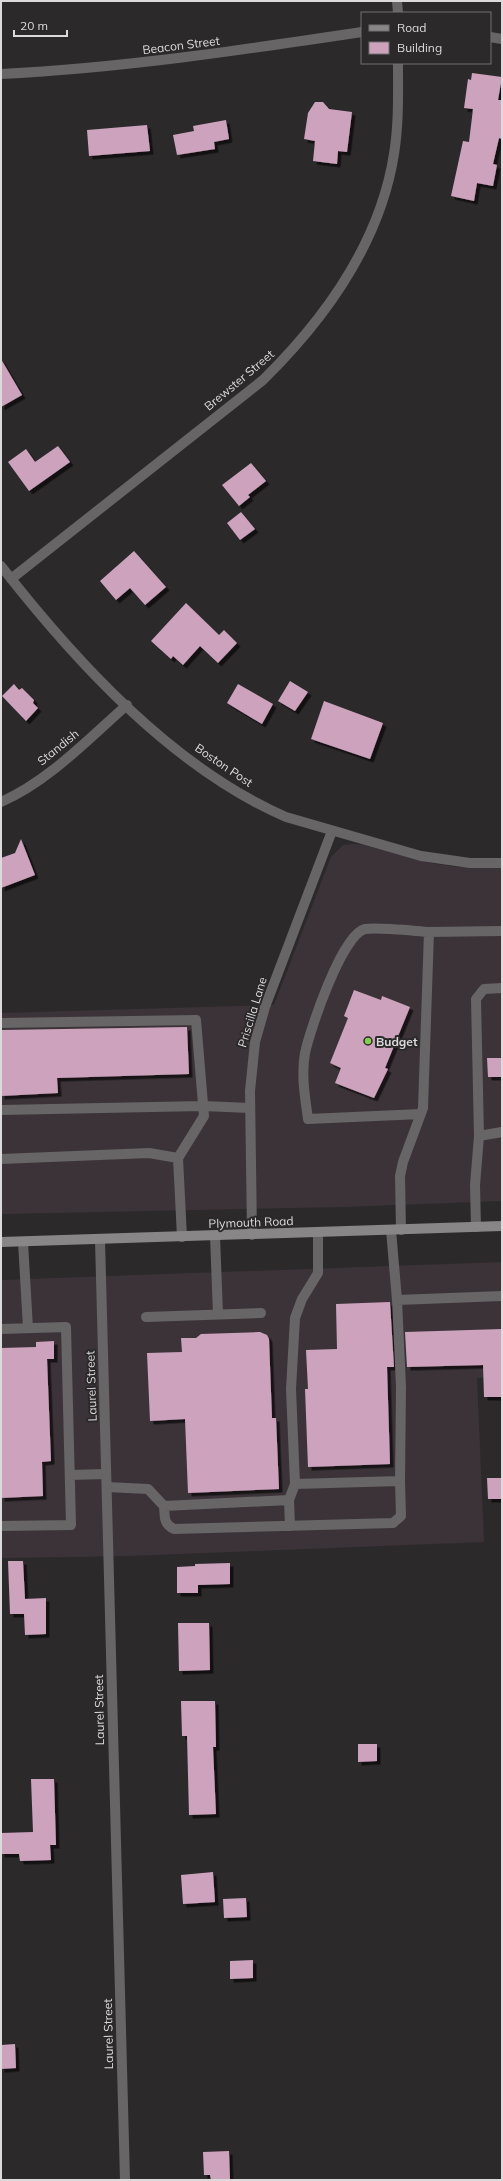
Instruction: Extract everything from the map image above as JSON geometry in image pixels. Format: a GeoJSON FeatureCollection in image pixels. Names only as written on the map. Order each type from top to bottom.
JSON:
{"type":"FeatureCollection","features":[{"type":"Feature","properties":{"kind":"main road","name":"Plymouth Road"},"geometry":{"type":"LineString","coordinates":[[1,1242],[252,1236],[502,1226]]}},
{"type":"Feature","properties":{"kind":"street"},"geometry":{"type":"LineString","coordinates":[[397,1],[398,12]]}},
{"type":"Feature","properties":{"kind":"street","name":"Beacon Street"},"geometry":{"type":"LineString","coordinates":[[1,74],[68,70],[206,56],[361,32]]}},
{"type":"Feature","properties":{"kind":"street"},"geometry":{"type":"LineString","coordinates":[[491,37],[502,39]]}},
{"type":"Feature","properties":{"kind":"street","name":"Brewster Street"},"geometry":{"type":"LineString","coordinates":[[11,579],[263,380],[297,347],[326,310],[347,278],[366,241],[379,210],[389,178],[398,121],[398,64]]}},
{"type":"Feature","properties":{"kind":"street","name":"Boston Post"},"geometry":{"type":"LineString","coordinates":[[1,566],[60,639],[127,706],[208,772],[235,789],[275,812],[332,831],[421,856],[446,860],[502,863]]}},
{"type":"Feature","properties":{"kind":"street","name":"Standish"},"geometry":{"type":"LineString","coordinates":[[1,802],[25,789],[56,767],[127,706]]}},
{"type":"Feature","properties":{"kind":"street","name":"Priscilla Lane"},"geometry":{"type":"LineString","coordinates":[[252,1236],[250,1070],[255,1042],[265,1007],[332,831]]}},
{"type":"Feature","properties":{"kind":"street"},"geometry":{"type":"LineString","coordinates":[[421,1114],[308,1119],[303,1083],[305,1052],[318,1011],[341,955],[353,937],[364,929],[428,932],[502,931]]}},
{"type":"Feature","properties":{"kind":"street"},"geometry":{"type":"LineString","coordinates":[[107,1487],[148,1489],[164,1506],[165,1522],[168,1526],[174,1529],[393,1523],[402,1516],[400,1481],[401,1387],[397,1300],[396,1230],[400,1176],[403,1162],[421,1114],[424,1092],[428,932]]}},
{"type":"Feature","properties":{"kind":"street"},"geometry":{"type":"LineString","coordinates":[[476,1227],[475,1185],[479,1136],[476,999],[484,989],[502,988]]}},
{"type":"Feature","properties":{"kind":"street"},"geometry":{"type":"LineString","coordinates":[[1,1023],[196,1020],[204,1116],[178,1158],[182,1237]]}},
{"type":"Feature","properties":{"kind":"street"},"geometry":{"type":"LineString","coordinates":[[1,1110],[203,1106],[250,1108]]}},
{"type":"Feature","properties":{"kind":"street"},"geometry":{"type":"LineString","coordinates":[[479,1136],[502,1132]]}},
{"type":"Feature","properties":{"kind":"street"},"geometry":{"type":"LineString","coordinates":[[1,1159],[149,1153],[178,1158]]}},
{"type":"Feature","properties":{"kind":"street"},"geometry":{"type":"LineString","coordinates":[[290,1526],[289,1500],[296,1484],[291,1389],[295,1318],[302,1299],[318,1273],[318,1233]]}},
{"type":"Feature","properties":{"kind":"street"},"geometry":{"type":"LineString","coordinates":[[215,1236],[218,1314]]}},
{"type":"Feature","properties":{"kind":"street","name":"Laurel Street"},"geometry":{"type":"LineString","coordinates":[[100,1240],[125,2180]]}},
{"type":"Feature","properties":{"kind":"street"},"geometry":{"type":"LineString","coordinates":[[23,1242],[28,1328]]}},
{"type":"Feature","properties":{"kind":"street"},"geometry":{"type":"LineString","coordinates":[[397,1300],[502,1296]]}},
{"type":"Feature","properties":{"kind":"street"},"geometry":{"type":"LineString","coordinates":[[146,1317],[261,1313]]}},
{"type":"Feature","properties":{"kind":"street"},"geometry":{"type":"LineString","coordinates":[[1,1329],[66,1327],[71,1525],[1,1526]]}},
{"type":"Feature","properties":{"kind":"street"},"geometry":{"type":"LineString","coordinates":[[70,1475],[106,1474]]}},
{"type":"Feature","properties":{"kind":"street"},"geometry":{"type":"LineString","coordinates":[[296,1484],[400,1481]]}},
{"type":"Feature","properties":{"kind":"street"},"geometry":{"type":"LineString","coordinates":[[164,1506],[289,1500]]}},
{"type":"Feature","properties":{"kind":"shaded area"},"geometry":{"type":"Polygon","coordinates":[[[343,845],[364,845],[430,863],[457,867],[502,868],[502,1201],[342,1207],[1,1214],[1,1013],[274,1005],[331,857],[343,845]]]}},
{"type":"Feature","properties":{"kind":"shaded area"},"geometry":{"type":"Polygon","coordinates":[[[502,1262],[502,1376],[477,1378],[484,1542],[129,1556],[1,1558],[1,1280],[502,1262]]]}},
{"type":"Feature","properties":{"kind":"building"},"geometry":{"type":"Polygon","coordinates":[[[472,73],[502,77],[498,100],[502,100],[502,139],[499,138],[493,164],[497,165],[493,186],[477,183],[474,201],[451,196],[463,141],[469,142],[473,109],[464,108],[468,79],[471,80],[472,73]]]}},
{"type":"Feature","properties":{"kind":"building"},"geometry":{"type":"Polygon","coordinates":[[[315,102],[323,102],[329,109],[352,112],[347,152],[338,151],[337,164],[313,161],[315,141],[304,139],[308,113],[315,102]]]}},
{"type":"Feature","properties":{"kind":"building"},"geometry":{"type":"Polygon","coordinates":[[[226,120],[229,139],[214,142],[215,149],[177,155],[173,135],[194,131],[193,126],[226,120]]]}},
{"type":"Feature","properties":{"kind":"building"},"geometry":{"type":"Polygon","coordinates":[[[147,125],[150,151],[89,156],[87,130],[147,125]]]}},
{"type":"Feature","properties":{"kind":"building"},"geometry":{"type":"Polygon","coordinates":[[[1,359],[22,395],[1,407],[1,359]]]}},
{"type":"Feature","properties":{"kind":"building"},"geometry":{"type":"Polygon","coordinates":[[[58,446],[70,462],[29,491],[8,462],[26,449],[35,462],[58,446]]]}},
{"type":"Feature","properties":{"kind":"building"},"geometry":{"type":"Polygon","coordinates":[[[251,463],[266,481],[248,495],[250,497],[239,506],[222,485],[251,463]]]}},
{"type":"Feature","properties":{"kind":"building"},"geometry":{"type":"Polygon","coordinates":[[[241,512],[255,529],[240,540],[227,523],[241,512]]]}},
{"type":"Feature","properties":{"kind":"building"},"geometry":{"type":"Polygon","coordinates":[[[134,551],[166,587],[145,605],[130,588],[116,600],[100,581],[134,551]]]}},
{"type":"Feature","properties":{"kind":"building"},"geometry":{"type":"Polygon","coordinates":[[[186,603],[219,635],[224,630],[237,643],[218,663],[200,646],[183,665],[173,656],[171,659],[151,641],[186,603]]]}},
{"type":"Feature","properties":{"kind":"building"},"geometry":{"type":"Polygon","coordinates":[[[290,681],[308,692],[295,711],[278,701],[290,681]]]}},
{"type":"Feature","properties":{"kind":"building"},"geometry":{"type":"Polygon","coordinates":[[[14,684],[19,690],[22,688],[34,700],[33,703],[38,708],[26,721],[2,696],[14,684]]]}},
{"type":"Feature","properties":{"kind":"building"},"geometry":{"type":"Polygon","coordinates":[[[238,684],[273,704],[262,724],[227,703],[238,684]]]}},
{"type":"Feature","properties":{"kind":"building"},"geometry":{"type":"Polygon","coordinates":[[[324,701],[383,723],[370,759],[311,739],[324,701]]]}},
{"type":"Feature","properties":{"kind":"building"},"geometry":{"type":"Polygon","coordinates":[[[21,839],[35,875],[1,888],[1,858],[15,853],[21,839]]]}},
{"type":"Feature","properties":{"kind":"building","name":"Budget"},"geometry":{"type":"Polygon","coordinates":[[[354,990],[381,1000],[382,996],[410,1007],[385,1068],[388,1069],[374,1098],[335,1083],[341,1068],[330,1063],[348,1018],[344,1016],[354,990]]]}},
{"type":"Feature","properties":{"kind":"building"},"geometry":{"type":"Polygon","coordinates":[[[187,1027],[189,1074],[57,1078],[58,1093],[1,1096],[1,1030],[187,1027]]]}},
{"type":"Feature","properties":{"kind":"building"},"geometry":{"type":"Polygon","coordinates":[[[487,1058],[502,1058],[502,1077],[488,1077],[487,1058]]]}},
{"type":"Feature","properties":{"kind":"building"},"geometry":{"type":"Polygon","coordinates":[[[390,1302],[394,1367],[387,1367],[390,1464],[308,1467],[305,1389],[308,1389],[306,1350],[337,1349],[336,1304],[390,1302]]]}},
{"type":"Feature","properties":{"kind":"building"},"geometry":{"type":"Polygon","coordinates":[[[502,1329],[502,1397],[484,1397],[483,1365],[407,1367],[405,1332],[502,1329]]]}},
{"type":"Feature","properties":{"kind":"building"},"geometry":{"type":"Polygon","coordinates":[[[260,1332],[267,1335],[269,1339],[272,1418],[276,1418],[279,1489],[188,1493],[185,1419],[150,1421],[147,1353],[182,1352],[181,1338],[196,1338],[201,1334],[260,1332]]]}},
{"type":"Feature","properties":{"kind":"building"},"geometry":{"type":"Polygon","coordinates":[[[54,1341],[54,1359],[47,1359],[51,1461],[42,1462],[43,1496],[1,1498],[1,1348],[36,1347],[36,1342],[54,1341]]]}},
{"type":"Feature","properties":{"kind":"building"},"geometry":{"type":"Polygon","coordinates":[[[487,1478],[502,1478],[502,1499],[488,1499],[487,1478]]]}},
{"type":"Feature","properties":{"kind":"building"},"geometry":{"type":"Polygon","coordinates":[[[8,1561],[23,1561],[25,1599],[46,1598],[46,1634],[25,1635],[24,1614],[10,1614],[8,1561]]]}},
{"type":"Feature","properties":{"kind":"building"},"geometry":{"type":"Polygon","coordinates":[[[230,1563],[230,1584],[198,1585],[198,1593],[177,1593],[177,1567],[195,1566],[195,1564],[230,1563]]]}},
{"type":"Feature","properties":{"kind":"building"},"geometry":{"type":"Polygon","coordinates":[[[178,1623],[209,1623],[210,1670],[179,1671],[178,1623]]]}},
{"type":"Feature","properties":{"kind":"building"},"geometry":{"type":"Polygon","coordinates":[[[181,1701],[215,1701],[216,1747],[213,1747],[216,1814],[189,1815],[187,1736],[182,1736],[181,1701]]]}},
{"type":"Feature","properties":{"kind":"building"},"geometry":{"type":"Polygon","coordinates":[[[358,1744],[377,1744],[377,1761],[358,1762],[358,1744]]]}},
{"type":"Feature","properties":{"kind":"building"},"geometry":{"type":"Polygon","coordinates":[[[31,1779],[54,1779],[56,1845],[50,1845],[51,1860],[20,1861],[19,1854],[1,1854],[1,1833],[33,1832],[31,1779]]]}},
{"type":"Feature","properties":{"kind":"building"},"geometry":{"type":"Polygon","coordinates":[[[213,1872],[215,1902],[183,1904],[181,1875],[213,1872]]]}},
{"type":"Feature","properties":{"kind":"building"},"geometry":{"type":"Polygon","coordinates":[[[246,1898],[247,1917],[224,1918],[223,1899],[246,1898]]]}},
{"type":"Feature","properties":{"kind":"building"},"geometry":{"type":"Polygon","coordinates":[[[253,1960],[253,1978],[230,1979],[230,1961],[253,1960]]]}},
{"type":"Feature","properties":{"kind":"building"},"geometry":{"type":"Polygon","coordinates":[[[15,2044],[16,2068],[1,2069],[1,2045],[15,2044]]]}},
{"type":"Feature","properties":{"kind":"building"},"geometry":{"type":"Polygon","coordinates":[[[229,2151],[230,2180],[211,2180],[210,2175],[204,2175],[203,2152],[229,2151]]]}},
{"type":"Feature","properties":{"kind":"place","name":"Budget"},"geometry":{"type":"Point","coordinates":[368,1041]}}]}
